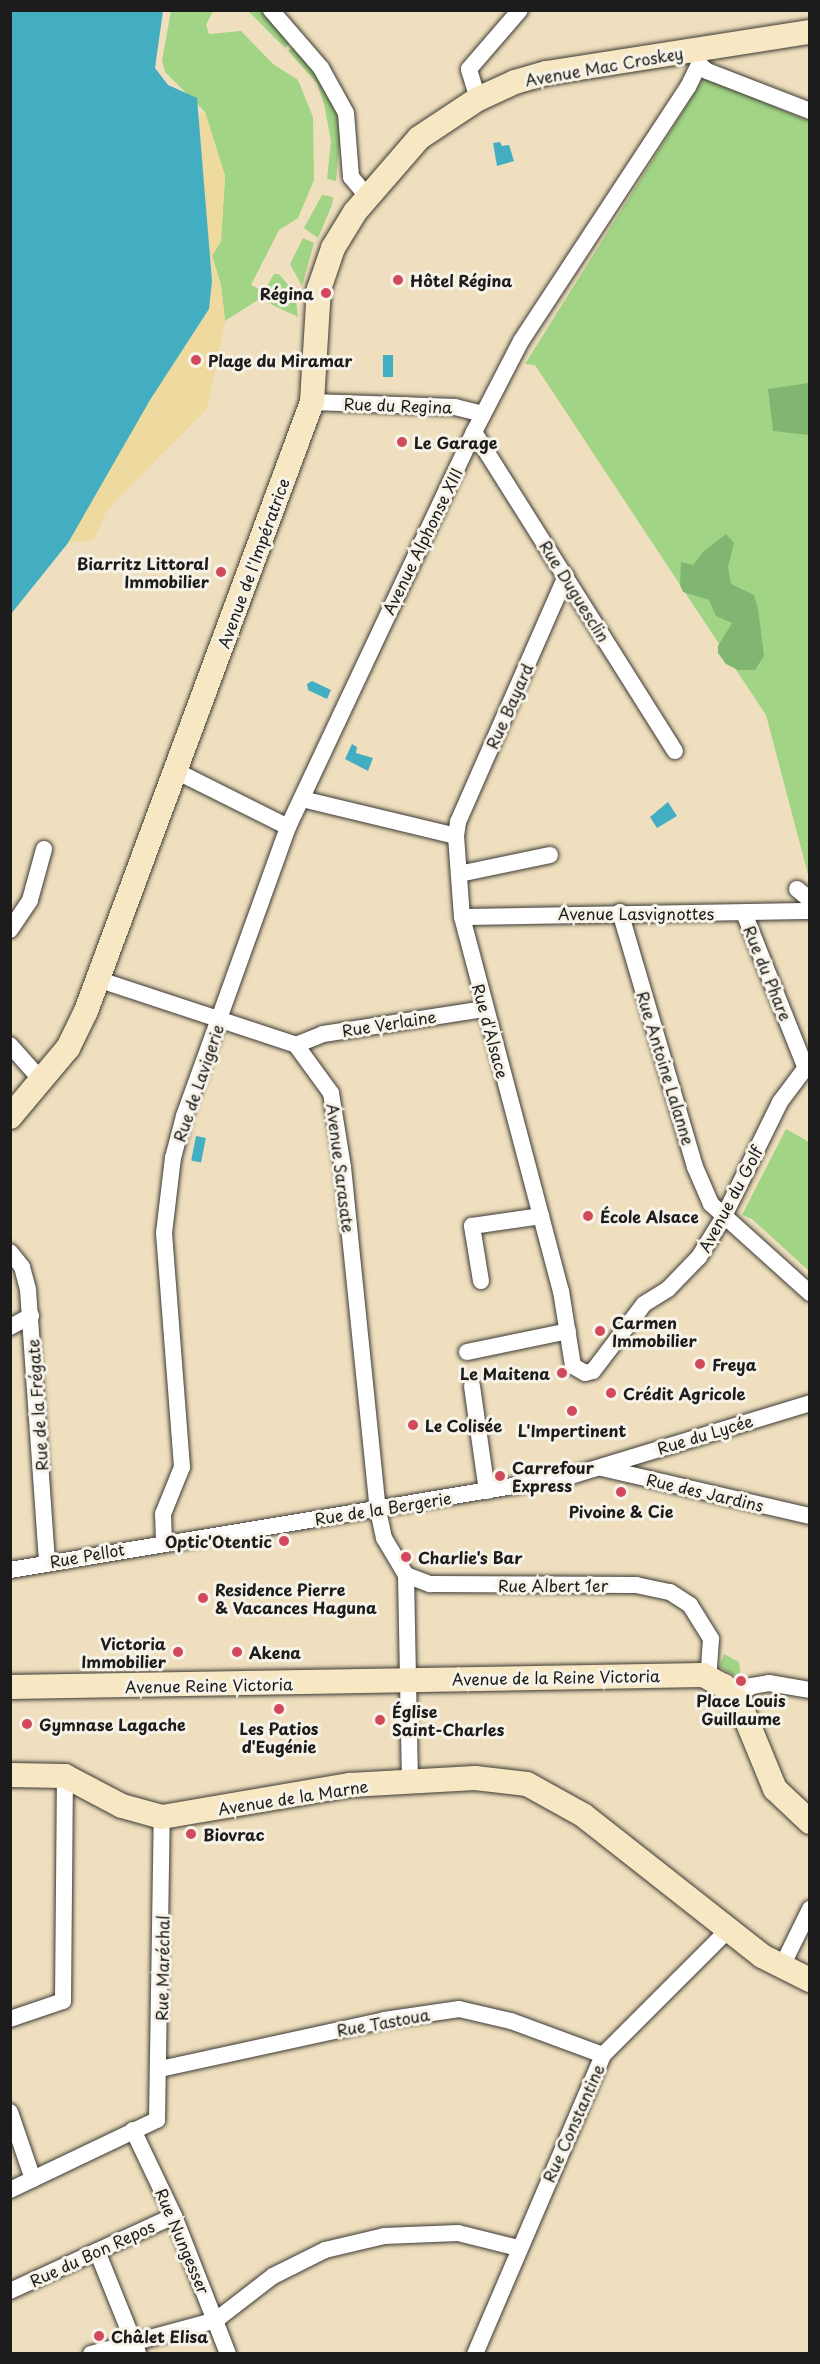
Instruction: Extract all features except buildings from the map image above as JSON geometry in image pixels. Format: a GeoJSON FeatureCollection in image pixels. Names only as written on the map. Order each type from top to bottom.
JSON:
{"type":"FeatureCollection","features":[{"type":"Feature","properties":{"kind":"main road","name":"Avenue Mac Croskey"},"geometry":{"type":"LineString","coordinates":[[368,197],[419,138],[478,99],[533,76],[699,57],[810,32]]}},
{"type":"Feature","properties":{"kind":"main road","name":"Avenue de l'Impératrice"},"geometry":{"type":"LineString","coordinates":[[10,1117],[43,1082],[78,1029],[98,979],[312,402],[324,273],[338,238],[368,197]]}},
{"type":"Feature","properties":{"kind":"main road","name":"Avenue de la Reine Victoria"},"geometry":{"type":"LineString","coordinates":[[408,1680],[706,1676]]}},
{"type":"Feature","properties":{"kind":"main road"},"geometry":{"type":"LineString","coordinates":[[706,1676],[735,1697],[748,1718],[775,1789],[810,1822]]}},
{"type":"Feature","properties":{"kind":"main road","name":"Avenue Reine Victoria"},"geometry":{"type":"LineString","coordinates":[[10,1687],[408,1680]]}},
{"type":"Feature","properties":{"kind":"main road","name":"Avenue de la Marne"},"geometry":{"type":"LineString","coordinates":[[10,1775],[65,1776],[122,1806],[162,1817],[350,1785],[475,1778],[527,1784],[583,1815],[727,1931],[781,1968],[810,1980]]}},
{"type":"Feature","properties":{"kind":"street"},"geometry":{"type":"LineString","coordinates":[[271,10],[321,68],[346,113],[351,177],[368,197]]}},
{"type":"Feature","properties":{"kind":"street"},"geometry":{"type":"LineString","coordinates":[[478,99],[469,69],[520,10]]}},
{"type":"Feature","properties":{"kind":"street"},"geometry":{"type":"LineString","coordinates":[[699,57],[707,71],[810,111]]}},
{"type":"Feature","properties":{"kind":"street","name":"Avenue Alphonse XIII"},"geometry":{"type":"LineString","coordinates":[[288,827],[474,432],[521,341],[699,57]]}},
{"type":"Feature","properties":{"kind":"street","name":"Rue du Regina"},"geometry":{"type":"LineString","coordinates":[[312,402],[455,406],[483,414]]}},
{"type":"Feature","properties":{"kind":"street","name":"Rue Duguesclin"},"geometry":{"type":"LineString","coordinates":[[474,432],[675,751]]}},
{"type":"Feature","properties":{"kind":"street","name":"Rue Bayard"},"geometry":{"type":"LineString","coordinates":[[456,836],[458,822],[566,576]]}},
{"type":"Feature","properties":{"kind":"street"},"geometry":{"type":"LineString","coordinates":[[176,771],[288,827]]}},
{"type":"Feature","properties":{"kind":"street"},"geometry":{"type":"LineString","coordinates":[[302,799],[456,836]]}},
{"type":"Feature","properties":{"kind":"street","name":"Rue de Lavigerie"},"geometry":{"type":"LineString","coordinates":[[164,1542],[163,1514],[182,1467],[168,1311],[164,1233],[169,1189],[184,1116],[288,827]]}},
{"type":"Feature","properties":{"kind":"street","name":"Rue d'Alsace"},"geometry":{"type":"LineString","coordinates":[[456,836],[462,917],[541,1216],[568,1331],[573,1366],[585,1373]]}},
{"type":"Feature","properties":{"kind":"street"},"geometry":{"type":"LineString","coordinates":[[10,930],[30,900],[44,849]]}},
{"type":"Feature","properties":{"kind":"street"},"geometry":{"type":"LineString","coordinates":[[459,874],[550,855]]}},
{"type":"Feature","properties":{"kind":"street","name":"Avenue Lasvignottes"},"geometry":{"type":"LineString","coordinates":[[462,917],[621,912],[810,911]]}},
{"type":"Feature","properties":{"kind":"street","name":"Rue Antoine Lalanne"},"geometry":{"type":"LineString","coordinates":[[621,912],[695,1167],[711,1204],[723,1218],[810,1293]]}},
{"type":"Feature","properties":{"kind":"street","name":"Rue du Phare"},"geometry":{"type":"LineString","coordinates":[[744,913],[807,1064]]}},
{"type":"Feature","properties":{"kind":"street"},"geometry":{"type":"LineString","coordinates":[[98,979],[296,1045]]}},
{"type":"Feature","properties":{"kind":"street","name":"Rue Verlaine"},"geometry":{"type":"LineString","coordinates":[[296,1045],[323,1034],[485,1008]]}},
{"type":"Feature","properties":{"kind":"street"},"geometry":{"type":"LineString","coordinates":[[10,1045],[43,1082]]}},
{"type":"Feature","properties":{"kind":"street","name":"Avenue Sarasate"},"geometry":{"type":"LineString","coordinates":[[296,1045],[331,1093],[343,1167],[378,1510]]}},
{"type":"Feature","properties":{"kind":"street","name":"Avenue du Golf"},"geometry":{"type":"LineString","coordinates":[[585,1373],[593,1371],[644,1304],[668,1289],[699,1257],[723,1218],[780,1102],[807,1064]]}},
{"type":"Feature","properties":{"kind":"street"},"geometry":{"type":"LineString","coordinates":[[481,1281],[472,1226],[541,1216]]}},
{"type":"Feature","properties":{"kind":"street","name":"Rue de la Frégate"},"geometry":{"type":"LineString","coordinates":[[10,1252],[22,1267],[31,1316],[47,1563]]}},
{"type":"Feature","properties":{"kind":"street"},"geometry":{"type":"LineString","coordinates":[[10,1327],[31,1316]]}},
{"type":"Feature","properties":{"kind":"street"},"geometry":{"type":"LineString","coordinates":[[467,1352],[568,1331]]}},
{"type":"Feature","properties":{"kind":"street"},"geometry":{"type":"LineString","coordinates":[[472,1386],[487,1491]]}},
{"type":"Feature","properties":{"kind":"street","name":"Rue du Lycée"},"geometry":{"type":"LineString","coordinates":[[601,1468],[810,1403]]}},
{"type":"Feature","properties":{"kind":"street","name":"Rue de la Bergerie"},"geometry":{"type":"LineString","coordinates":[[164,1542],[378,1510],[601,1468]]}},
{"type":"Feature","properties":{"kind":"street","name":"Rue des Jardins"},"geometry":{"type":"LineString","coordinates":[[601,1468],[810,1516]]}},
{"type":"Feature","properties":{"kind":"street"},"geometry":{"type":"LineString","coordinates":[[378,1510],[384,1538],[406,1575],[410,1782]]}},
{"type":"Feature","properties":{"kind":"street","name":"Rue Pellot"},"geometry":{"type":"LineString","coordinates":[[10,1570],[164,1542]]}},
{"type":"Feature","properties":{"kind":"street","name":"Rue Albert 1er"},"geometry":{"type":"LineString","coordinates":[[406,1575],[430,1584],[636,1585],[670,1592],[690,1605],[711,1639],[706,1676]]}},
{"type":"Feature","properties":{"kind":"street"},"geometry":{"type":"LineString","coordinates":[[735,1697],[752,1686],[769,1683],[810,1689]]}},
{"type":"Feature","properties":{"kind":"street"},"geometry":{"type":"LineString","coordinates":[[10,2019],[63,2001],[65,1776]]}},
{"type":"Feature","properties":{"kind":"street","name":"Rue Maréchal"},"geometry":{"type":"LineString","coordinates":[[133,2130],[157,2120],[160,2069],[162,1817]]}},
{"type":"Feature","properties":{"kind":"street"},"geometry":{"type":"LineString","coordinates":[[781,1968],[810,1909]]}},
{"type":"Feature","properties":{"kind":"street","name":"Rue Constantine"},"geometry":{"type":"LineString","coordinates":[[475,2354],[518,2248],[603,2055],[727,1931]]}},
{"type":"Feature","properties":{"kind":"street","name":"Rue Tastoua"},"geometry":{"type":"LineString","coordinates":[[160,2069],[190,2059],[372,2022],[459,2009],[511,2020],[603,2055]]}},
{"type":"Feature","properties":{"kind":"street"},"geometry":{"type":"LineString","coordinates":[[10,2112],[33,2179]]}},
{"type":"Feature","properties":{"kind":"street"},"geometry":{"type":"LineString","coordinates":[[10,2190],[133,2130]]}},
{"type":"Feature","properties":{"kind":"street","name":"Rue Nungesser"},"geometry":{"type":"LineString","coordinates":[[133,2130],[174,2216],[228,2354]]}},
{"type":"Feature","properties":{"kind":"street","name":"Rue du Bon Repos"},"geometry":{"type":"LineString","coordinates":[[10,2291],[174,2216]]}},
{"type":"Feature","properties":{"kind":"street"},"geometry":{"type":"LineString","coordinates":[[92,2354],[136,2348],[216,2320],[273,2276],[325,2250],[384,2236],[458,2233],[518,2248]]}},
{"type":"Feature","properties":{"kind":"street"},"geometry":{"type":"LineString","coordinates":[[97,2251],[136,2348]]}},
{"type":"Feature","properties":{"kind":"green space"},"geometry":{"type":"Polygon","coordinates":[[[171,11],[213,11],[206,25],[209,34],[241,31],[273,64],[298,80],[313,117],[314,180],[298,218],[279,230],[251,285],[261,290],[258,300],[225,321],[221,285],[212,256],[221,241],[225,176],[205,112],[165,72],[162,61],[171,11]]]}},
{"type":"Feature","properties":{"kind":"green space"},"geometry":{"type":"Polygon","coordinates":[[[248,11],[262,11],[290,42],[285,48],[248,11]]]}},
{"type":"Feature","properties":{"kind":"green space"},"geometry":{"type":"Polygon","coordinates":[[[293,47],[322,80],[337,116],[340,139],[336,181],[327,179],[331,141],[324,104],[317,83],[288,51],[293,47]]]}},
{"type":"Feature","properties":{"kind":"green space"},"geometry":{"type":"Polygon","coordinates":[[[704,78],[809,121],[809,878],[766,715],[535,365],[525,364],[704,78]]]}},
{"type":"Feature","properties":{"kind":"green space"},"geometry":{"type":"Polygon","coordinates":[[[322,195],[333,197],[332,205],[318,238],[304,228],[322,195]]]}},
{"type":"Feature","properties":{"kind":"green space"},"geometry":{"type":"Polygon","coordinates":[[[303,238],[314,243],[302,286],[290,264],[303,238]]]}},
{"type":"Feature","properties":{"kind":"green space"},"geometry":{"type":"Polygon","coordinates":[[[274,274],[279,274],[295,293],[298,317],[260,299],[274,274]]]}},
{"type":"Feature","properties":{"kind":"green space"},"geometry":{"type":"Polygon","coordinates":[[[809,383],[809,435],[773,431],[768,389],[809,383]]]}},
{"type":"Feature","properties":{"kind":"green space"},"geometry":{"type":"Polygon","coordinates":[[[726,534],[734,543],[728,567],[731,584],[754,595],[758,609],[764,656],[755,670],[738,670],[726,664],[718,653],[718,646],[732,623],[716,616],[709,600],[683,592],[680,585],[681,562],[693,565],[703,552],[726,534]]]}},
{"type":"Feature","properties":{"kind":"green space"},"geometry":{"type":"Polygon","coordinates":[[[786,1129],[809,1142],[809,1271],[752,1219],[742,1215],[786,1129]]]}},
{"type":"Feature","properties":{"kind":"green space"},"geometry":{"type":"Polygon","coordinates":[[[724,1654],[739,1662],[741,1679],[719,1667],[724,1654]]]}},
{"type":"Feature","properties":{"kind":"sand","name":"Plage du Miramar"},"geometry":{"type":"Polygon","coordinates":[[[205,112],[225,176],[221,241],[212,256],[221,285],[225,321],[207,409],[107,510],[94,540],[68,543],[150,400],[209,309],[212,281],[196,115],[205,112]]]}},
{"type":"Feature","properties":{"kind":"water"},"geometry":{"type":"Polygon","coordinates":[[[11,10],[163,11],[155,68],[168,85],[197,98],[212,281],[209,309],[150,400],[68,543],[11,614],[11,10]]]}},
{"type":"Feature","properties":{"kind":"water"},"geometry":{"type":"Polygon","coordinates":[[[500,142],[502,146],[509,145],[514,161],[497,166],[493,143],[500,142]]]}},
{"type":"Feature","properties":{"kind":"water"},"geometry":{"type":"Polygon","coordinates":[[[383,355],[393,355],[393,377],[383,377],[383,355]]]}},
{"type":"Feature","properties":{"kind":"water"},"geometry":{"type":"Polygon","coordinates":[[[312,681],[331,690],[327,699],[308,690],[307,684],[312,681]]]}},
{"type":"Feature","properties":{"kind":"water"},"geometry":{"type":"Polygon","coordinates":[[[352,744],[357,747],[356,753],[373,758],[368,771],[345,759],[352,744]]]}},
{"type":"Feature","properties":{"kind":"water"},"geometry":{"type":"Polygon","coordinates":[[[668,802],[677,816],[657,828],[650,817],[668,802]]]}},
{"type":"Feature","properties":{"kind":"water"},"geometry":{"type":"Polygon","coordinates":[[[196,1136],[206,1138],[201,1162],[191,1161],[196,1136]]]}},
{"type":"Feature","properties":{"kind":"place","name":"Hôtel Régina"},"geometry":{"type":"Point","coordinates":[398,280]}},
{"type":"Feature","properties":{"kind":"place","name":"Régina"},"geometry":{"type":"Point","coordinates":[326,293]}},
{"type":"Feature","properties":{"kind":"place","name":"Plage du Miramar"},"geometry":{"type":"Point","coordinates":[196,360]}},
{"type":"Feature","properties":{"kind":"place","name":"Le Garage"},"geometry":{"type":"Point","coordinates":[402,442]}},
{"type":"Feature","properties":{"kind":"place","name":"Biarritz Littoral Immobilier"},"geometry":{"type":"Point","coordinates":[221,572]}},
{"type":"Feature","properties":{"kind":"place","name":"École Alsace"},"geometry":{"type":"Point","coordinates":[588,1216]}},
{"type":"Feature","properties":{"kind":"place","name":"Carmen Immobilier"},"geometry":{"type":"Point","coordinates":[600,1331]}},
{"type":"Feature","properties":{"kind":"place","name":"Freya"},"geometry":{"type":"Point","coordinates":[700,1364]}},
{"type":"Feature","properties":{"kind":"place","name":"Le Maitena"},"geometry":{"type":"Point","coordinates":[562,1373]}},
{"type":"Feature","properties":{"kind":"place","name":"Crédit Agricole"},"geometry":{"type":"Point","coordinates":[611,1393]}},
{"type":"Feature","properties":{"kind":"place","name":"L'Impertinent"},"geometry":{"type":"Point","coordinates":[572,1411]}},
{"type":"Feature","properties":{"kind":"place","name":"Le Colisée"},"geometry":{"type":"Point","coordinates":[413,1425]}},
{"type":"Feature","properties":{"kind":"place","name":"Carrefour Express"},"geometry":{"type":"Point","coordinates":[500,1476]}},
{"type":"Feature","properties":{"kind":"place","name":"Pivoine & Cie"},"geometry":{"type":"Point","coordinates":[621,1492]}},
{"type":"Feature","properties":{"kind":"place","name":"Optic'Otentic"},"geometry":{"type":"Point","coordinates":[284,1541]}},
{"type":"Feature","properties":{"kind":"place","name":"Charlie's Bar"},"geometry":{"type":"Point","coordinates":[406,1557]}},
{"type":"Feature","properties":{"kind":"place","name":"Residence Pierre & Vacances Haguna"},"geometry":{"type":"Point","coordinates":[203,1598]}},
{"type":"Feature","properties":{"kind":"place","name":"Victoria Immobilier"},"geometry":{"type":"Point","coordinates":[178,1652]}},
{"type":"Feature","properties":{"kind":"place","name":"Akena"},"geometry":{"type":"Point","coordinates":[237,1652]}},
{"type":"Feature","properties":{"kind":"place","name":"Place Louis Guillaume"},"geometry":{"type":"Point","coordinates":[741,1681]}},
{"type":"Feature","properties":{"kind":"place","name":"Les Patios d'Eugénie"},"geometry":{"type":"Point","coordinates":[279,1709]}},
{"type":"Feature","properties":{"kind":"place","name":"Église Saint-Charles"},"geometry":{"type":"Point","coordinates":[380,1720]}},
{"type":"Feature","properties":{"kind":"place","name":"Gymnase Lagache"},"geometry":{"type":"Point","coordinates":[27,1724]}},
{"type":"Feature","properties":{"kind":"place","name":"Biovrac"},"geometry":{"type":"Point","coordinates":[191,1834]}},
{"type":"Feature","properties":{"kind":"place","name":"Châlet Elisa"},"geometry":{"type":"Point","coordinates":[99,2336]}}]}
